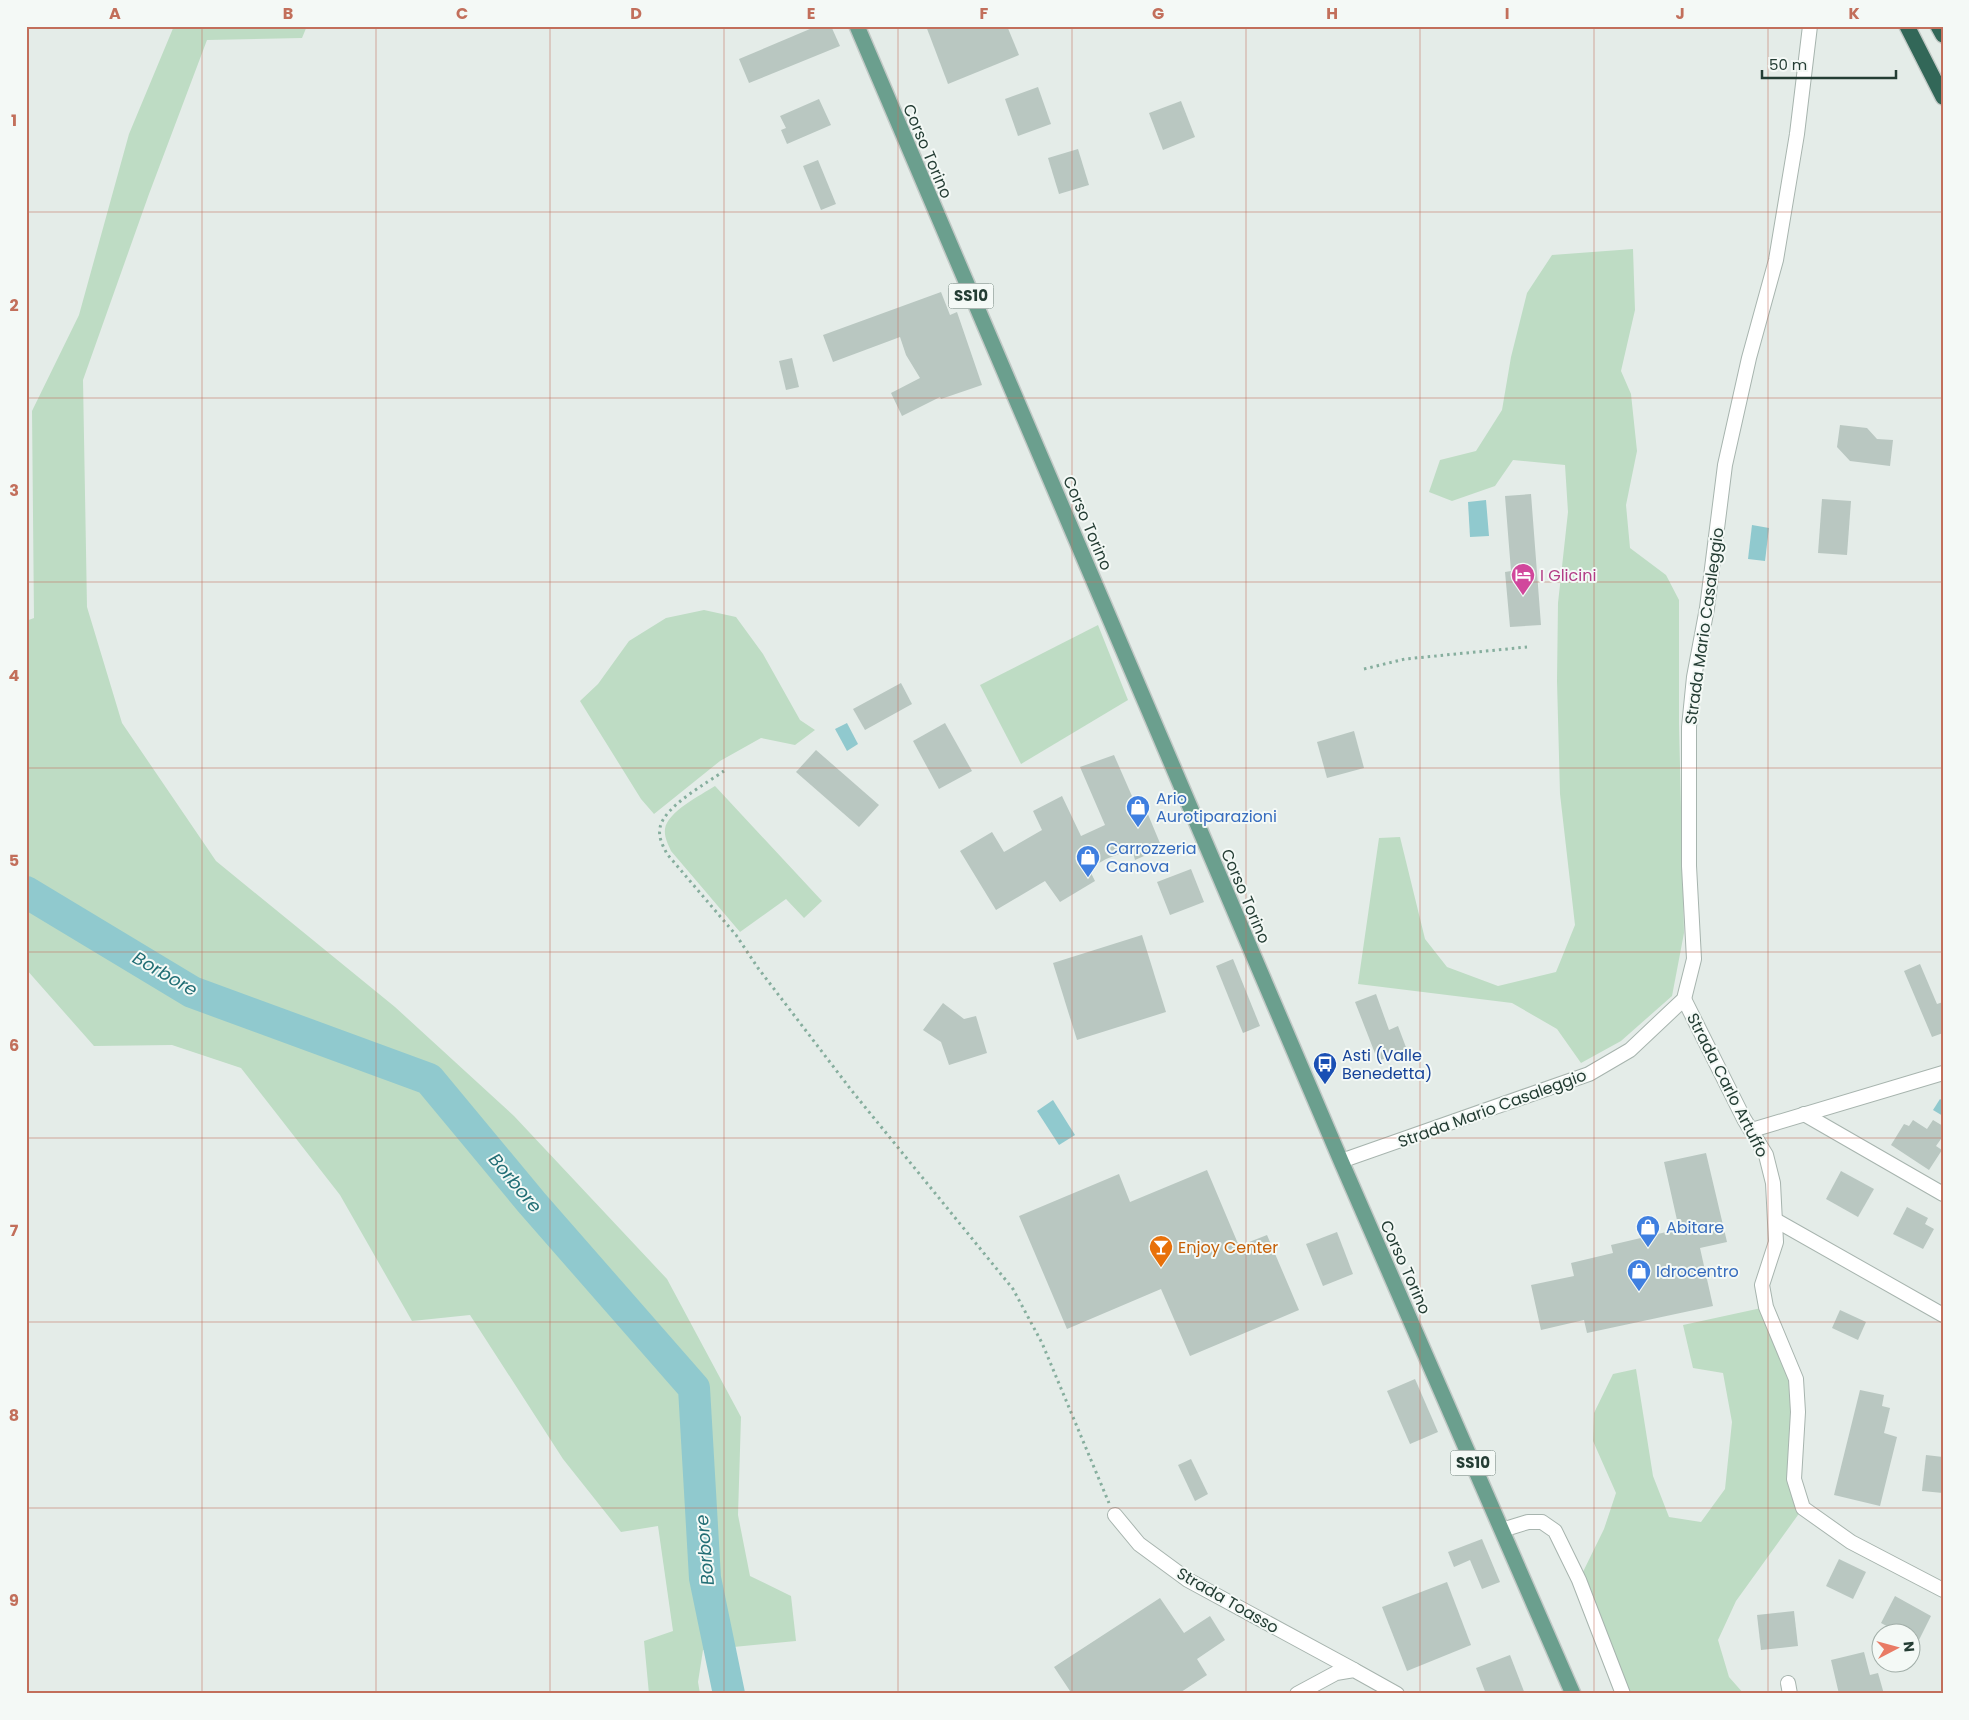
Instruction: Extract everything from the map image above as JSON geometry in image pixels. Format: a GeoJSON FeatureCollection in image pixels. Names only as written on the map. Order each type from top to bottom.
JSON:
{"type":"FeatureCollection","features":[{"type":"Feature","properties":{"kind":"highway"},"geometry":{"type":"LineString","coordinates":[[1907,26],[1943,96]]}},
{"type":"Feature","properties":{"kind":"highway"},"geometry":{"type":"LineString","coordinates":[[1938,26],[1943,35]]}},
{"type":"Feature","properties":{"kind":"main road","name":"Corso Torino"},"geometry":{"type":"LineString","coordinates":[[857,26],[1341,1161],[1573,1694]]}},
{"type":"Feature","properties":{"kind":"street","name":"Strada Mario Casaleggio"},"geometry":{"type":"LineString","coordinates":[[1341,1161],[1589,1074],[1630,1050],[1684,999],[1694,959],[1689,866],[1689,728],[1694,677],[1707,608],[1725,465],[1749,358],[1776,260],[1797,134],[1810,26]]}},
{"type":"Feature","properties":{"kind":"street","name":"Strada Carlo Artuffo"},"geometry":{"type":"LineString","coordinates":[[1684,999],[1744,1119],[1766,1155],[1774,1183],[1777,1221],[1776,1242],[1762,1285],[1766,1307],[1796,1379],[1798,1412],[1794,1478],[1804,1508],[1851,1542],[1943,1590]]}},
{"type":"Feature","properties":{"kind":"street"},"geometry":{"type":"LineString","coordinates":[[1752,1130],[1943,1073]]}},
{"type":"Feature","properties":{"kind":"street"},"geometry":{"type":"LineString","coordinates":[[1804,1114],[1943,1194]]}},
{"type":"Feature","properties":{"kind":"street"},"geometry":{"type":"LineString","coordinates":[[1777,1221],[1943,1315]]}},
{"type":"Feature","properties":{"kind":"street","name":"Strada Toasso"},"geometry":{"type":"LineString","coordinates":[[1115,1515],[1139,1544],[1188,1580],[1397,1694]]}},
{"type":"Feature","properties":{"kind":"street"},"geometry":{"type":"LineString","coordinates":[[1502,1530],[1528,1522],[1542,1522],[1555,1531],[1578,1580],[1623,1694]]}},
{"type":"Feature","properties":{"kind":"street"},"geometry":{"type":"LineString","coordinates":[[1297,1694],[1336,1673],[1354,1670]]}},
{"type":"Feature","properties":{"kind":"path"},"geometry":{"type":"LineString","coordinates":[[1364,669],[1405,659],[1527,647]]}},
{"type":"Feature","properties":{"kind":"path"},"geometry":{"type":"LineString","coordinates":[[724,771],[681,801],[663,817],[660,828],[660,840],[667,854],[736,935],[758,968],[852,1091],[1013,1289],[1042,1343],[1103,1491],[1115,1515]]}},
{"type":"Feature","properties":{"kind":"green space"},"geometry":{"type":"Polygon","coordinates":[[[174,26],[307,26],[302,38],[207,40],[149,194],[83,380],[87,607],[122,723],[216,861],[395,1007],[514,1116],[667,1279],[741,1417],[738,1515],[750,1576],[791,1596],[796,1641],[703,1650],[698,1682],[700,1694],[649,1694],[644,1641],[673,1631],[658,1526],[621,1532],[563,1459],[470,1315],[412,1321],[340,1195],[241,1068],[172,1045],[94,1046],[26,969],[26,621],[34,618],[32,411],[79,315],[129,134],[174,26]]]}},
{"type":"Feature","properties":{"kind":"green space"},"geometry":{"type":"Polygon","coordinates":[[[1633,249],[1635,310],[1621,371],[1631,394],[1637,451],[1626,505],[1630,548],[1666,575],[1679,600],[1679,724],[1684,933],[1672,996],[1621,1041],[1581,1063],[1557,1029],[1512,1003],[1358,984],[1379,838],[1400,837],[1425,939],[1447,967],[1498,986],[1556,972],[1575,925],[1560,794],[1557,681],[1558,603],[1568,512],[1565,465],[1513,460],[1495,486],[1452,501],[1429,492],[1440,460],[1476,451],[1502,410],[1511,357],[1527,293],[1552,255],[1633,249]]]}},
{"type":"Feature","properties":{"kind":"green space"},"geometry":{"type":"Polygon","coordinates":[[[704,610],[736,617],[763,654],[800,720],[815,730],[795,745],[761,738],[720,761],[654,814],[641,799],[580,701],[598,684],[629,641],[666,618],[704,610]]]}},
{"type":"Feature","properties":{"kind":"green space"},"geometry":{"type":"Polygon","coordinates":[[[1098,625],[1128,700],[1021,764],[980,685],[1098,625]]]}},
{"type":"Feature","properties":{"kind":"green space"},"geometry":{"type":"Polygon","coordinates":[[[715,786],[822,901],[804,918],[786,899],[740,932],[671,851],[665,835],[667,823],[678,810],[715,786]]]}},
{"type":"Feature","properties":{"kind":"green space"},"geometry":{"type":"Polygon","coordinates":[[[1766,1307],[1796,1379],[1793,1452],[1803,1508],[1736,1601],[1718,1640],[1729,1677],[1744,1694],[1623,1694],[1579,1580],[1604,1529],[1616,1493],[1593,1441],[1594,1413],[1613,1374],[1636,1369],[1653,1476],[1669,1517],[1701,1522],[1725,1489],[1732,1422],[1723,1373],[1693,1368],[1683,1325],[1766,1307]]]}},
{"type":"Feature","properties":{"kind":"water"},"geometry":{"type":"Polygon","coordinates":[[[1486,500],[1489,536],[1470,537],[1468,502],[1486,500]]]}},
{"type":"Feature","properties":{"kind":"water"},"geometry":{"type":"Polygon","coordinates":[[[1752,525],[1769,528],[1765,561],[1748,559],[1752,525]]]}},
{"type":"Feature","properties":{"kind":"water"},"geometry":{"type":"Polygon","coordinates":[[[847,723],[858,744],[847,751],[835,729],[847,723]]]}},
{"type":"Feature","properties":{"kind":"water"},"geometry":{"type":"Polygon","coordinates":[[[1940,1099],[1943,1101],[1943,1116],[1933,1110],[1940,1099]]]}},
{"type":"Feature","properties":{"kind":"water"},"geometry":{"type":"Polygon","coordinates":[[[1053,1100],[1075,1135],[1059,1145],[1037,1111],[1053,1100]]]}},
{"type":"Feature","properties":{"kind":"building"},"geometry":{"type":"Polygon","coordinates":[[[817,26],[831,26],[840,46],[749,83],[739,59],[817,26]]]}},
{"type":"Feature","properties":{"kind":"building"},"geometry":{"type":"Polygon","coordinates":[[[926,26],[1007,26],[1019,55],[948,84],[926,26]]]}},
{"type":"Feature","properties":{"kind":"building"},"geometry":{"type":"Polygon","coordinates":[[[1038,87],[1051,124],[1018,136],[1005,99],[1038,87]]]}},
{"type":"Feature","properties":{"kind":"building"},"geometry":{"type":"Polygon","coordinates":[[[819,99],[831,125],[787,144],[781,130],[786,128],[780,116],[819,99]]]}},
{"type":"Feature","properties":{"kind":"building"},"geometry":{"type":"Polygon","coordinates":[[[1181,101],[1195,137],[1163,150],[1149,113],[1181,101]]]}},
{"type":"Feature","properties":{"kind":"building"},"geometry":{"type":"Polygon","coordinates":[[[1078,149],[1089,185],[1059,194],[1048,158],[1078,149]]]}},
{"type":"Feature","properties":{"kind":"building"},"geometry":{"type":"Polygon","coordinates":[[[818,160],[836,204],[821,210],[803,166],[818,160]]]}},
{"type":"Feature","properties":{"kind":"building"},"geometry":{"type":"Polygon","coordinates":[[[941,292],[950,315],[957,312],[982,385],[941,399],[940,397],[902,416],[891,393],[920,378],[906,355],[900,337],[833,362],[823,335],[941,292]]]}},
{"type":"Feature","properties":{"kind":"building"},"geometry":{"type":"Polygon","coordinates":[[[792,358],[799,387],[786,390],[779,361],[792,358]]]}},
{"type":"Feature","properties":{"kind":"building"},"geometry":{"type":"Polygon","coordinates":[[[1840,425],[1867,428],[1877,439],[1893,440],[1890,466],[1850,461],[1837,447],[1840,425]]]}},
{"type":"Feature","properties":{"kind":"building"},"geometry":{"type":"Polygon","coordinates":[[[1531,494],[1541,625],[1510,627],[1505,572],[1511,571],[1505,496],[1531,494]]]}},
{"type":"Feature","properties":{"kind":"building"},"geometry":{"type":"Polygon","coordinates":[[[1822,499],[1851,501],[1847,555],[1818,553],[1822,499]]]}},
{"type":"Feature","properties":{"kind":"building"},"geometry":{"type":"Polygon","coordinates":[[[901,683],[912,704],[865,730],[853,709],[901,683]]]}},
{"type":"Feature","properties":{"kind":"building"},"geometry":{"type":"Polygon","coordinates":[[[945,723],[972,771],[939,789],[913,741],[945,723]]]}},
{"type":"Feature","properties":{"kind":"building"},"geometry":{"type":"Polygon","coordinates":[[[1354,731],[1364,768],[1327,778],[1317,742],[1354,731]]]}},
{"type":"Feature","properties":{"kind":"building"},"geometry":{"type":"Polygon","coordinates":[[[816,750],[879,805],[859,827],[796,772],[816,750]]]}},
{"type":"Feature","properties":{"kind":"building"},"geometry":{"type":"Polygon","coordinates":[[[1114,755],[1135,803],[1142,800],[1162,848],[1135,860],[1132,849],[1106,859],[1089,869],[1095,881],[1060,902],[1045,881],[996,910],[960,851],[992,832],[1004,852],[1042,830],[1033,811],[1062,796],[1081,836],[1105,825],[1080,767],[1114,755]]]}},
{"type":"Feature","properties":{"kind":"building"},"geometry":{"type":"Polygon","coordinates":[[[1191,869],[1204,902],[1170,915],[1157,882],[1191,869]]]}},
{"type":"Feature","properties":{"kind":"building"},"geometry":{"type":"Polygon","coordinates":[[[1142,935],[1166,1012],[1077,1040],[1053,963],[1142,935]]]}},
{"type":"Feature","properties":{"kind":"building"},"geometry":{"type":"Polygon","coordinates":[[[1233,959],[1260,1026],[1243,1033],[1216,966],[1233,959]]]}},
{"type":"Feature","properties":{"kind":"building"},"geometry":{"type":"Polygon","coordinates":[[[1920,964],[1937,1004],[1943,1002],[1943,1033],[1932,1037],[1904,971],[1920,964]]]}},
{"type":"Feature","properties":{"kind":"building"},"geometry":{"type":"Polygon","coordinates":[[[1376,994],[1389,1030],[1398,1026],[1407,1050],[1378,1061],[1355,1002],[1376,994]]]}},
{"type":"Feature","properties":{"kind":"building"},"geometry":{"type":"Polygon","coordinates":[[[943,1003],[964,1019],[976,1016],[987,1053],[949,1065],[941,1042],[923,1030],[943,1003]]]}},
{"type":"Feature","properties":{"kind":"building"},"geometry":{"type":"Polygon","coordinates":[[[1913,1120],[1927,1129],[1933,1120],[1943,1126],[1943,1136],[1936,1146],[1942,1150],[1929,1170],[1891,1145],[1904,1124],[1909,1126],[1913,1120]]]}},
{"type":"Feature","properties":{"kind":"building"},"geometry":{"type":"Polygon","coordinates":[[[1706,1153],[1727,1242],[1700,1248],[1713,1306],[1587,1333],[1584,1320],[1541,1330],[1531,1285],[1574,1276],[1571,1263],[1613,1253],[1611,1245],[1679,1229],[1664,1162],[1706,1153]]]}},
{"type":"Feature","properties":{"kind":"building","name":"Enjoy Center"},"geometry":{"type":"Polygon","coordinates":[[[1207,1170],[1239,1246],[1267,1235],[1299,1310],[1190,1356],[1161,1289],[1067,1329],[1019,1216],[1119,1174],[1130,1202],[1207,1170]]]}},
{"type":"Feature","properties":{"kind":"building"},"geometry":{"type":"Polygon","coordinates":[[[1841,1171],[1874,1189],[1858,1217],[1826,1199],[1841,1171]]]}},
{"type":"Feature","properties":{"kind":"building"},"geometry":{"type":"Polygon","coordinates":[[[1907,1207],[1928,1218],[1925,1224],[1934,1229],[1923,1249],[1893,1234],[1907,1207]]]}},
{"type":"Feature","properties":{"kind":"building"},"geometry":{"type":"Polygon","coordinates":[[[1337,1232],[1353,1274],[1323,1286],[1306,1244],[1337,1232]]]}},
{"type":"Feature","properties":{"kind":"building"},"geometry":{"type":"Polygon","coordinates":[[[1840,1310],[1866,1322],[1858,1340],[1832,1328],[1840,1310]]]}},
{"type":"Feature","properties":{"kind":"building"},"geometry":{"type":"Polygon","coordinates":[[[1415,1379],[1438,1432],[1410,1444],[1387,1391],[1415,1379]]]}},
{"type":"Feature","properties":{"kind":"building"},"geometry":{"type":"Polygon","coordinates":[[[1860,1390],[1884,1395],[1882,1406],[1890,1408],[1884,1433],[1897,1437],[1880,1506],[1834,1495],[1860,1390]]]}},
{"type":"Feature","properties":{"kind":"building"},"geometry":{"type":"Polygon","coordinates":[[[1926,1455],[1943,1457],[1943,1493],[1922,1491],[1926,1455]]]}},
{"type":"Feature","properties":{"kind":"building"},"geometry":{"type":"Polygon","coordinates":[[[1191,1459],[1208,1494],[1195,1501],[1178,1465],[1191,1459]]]}},
{"type":"Feature","properties":{"kind":"building"},"geometry":{"type":"Polygon","coordinates":[[[1482,1539],[1500,1582],[1482,1589],[1470,1560],[1454,1567],[1448,1552],[1482,1539]]]}},
{"type":"Feature","properties":{"kind":"building"},"geometry":{"type":"Polygon","coordinates":[[[1839,1559],[1866,1572],[1853,1599],[1826,1586],[1839,1559]]]}},
{"type":"Feature","properties":{"kind":"building"},"geometry":{"type":"Polygon","coordinates":[[[1447,1582],[1471,1645],[1407,1671],[1382,1607],[1447,1582]]]}},
{"type":"Feature","properties":{"kind":"building"},"geometry":{"type":"Polygon","coordinates":[[[1895,1596],[1931,1616],[1922,1634],[1922,1622],[1882,1622],[1895,1596]]]}},
{"type":"Feature","properties":{"kind":"building"},"geometry":{"type":"Polygon","coordinates":[[[1160,1598],[1184,1633],[1210,1616],[1225,1640],[1197,1659],[1207,1675],[1178,1694],[1072,1694],[1054,1667],[1160,1598]]]}},
{"type":"Feature","properties":{"kind":"building"},"geometry":{"type":"Polygon","coordinates":[[[1794,1611],[1798,1646],[1761,1650],[1757,1615],[1794,1611]]]}},
{"type":"Feature","properties":{"kind":"building"},"geometry":{"type":"Polygon","coordinates":[[[1864,1652],[1870,1675],[1878,1673],[1884,1694],[1839,1694],[1831,1660],[1864,1652]]]}},
{"type":"Feature","properties":{"kind":"building"},"geometry":{"type":"Polygon","coordinates":[[[1510,1655],[1525,1694],[1486,1694],[1476,1668],[1510,1655]]]}},
{"type":"Feature","properties":{"kind":"waterway","name":"Borbore"},"geometry":{"type":"LineString","coordinates":[[26,892],[192,992],[429,1079],[532,1203],[694,1388],[705,1578],[729,1694]]}},
{"type":"Feature","properties":{"kind":"place","name":"I Glicini"},"geometry":{"type":"Point","coordinates":[1523,596]}},
{"type":"Feature","properties":{"kind":"place","name":"Ario Aurotiparazioni"},"geometry":{"type":"Point","coordinates":[1138,828]}},
{"type":"Feature","properties":{"kind":"place","name":"Carrozzeria Canova"},"geometry":{"type":"Point","coordinates":[1088,878]}},
{"type":"Feature","properties":{"kind":"place","name":"Asti (Valle Benedetta)"},"geometry":{"type":"Point","coordinates":[1325,1085]}},
{"type":"Feature","properties":{"kind":"place","name":"Abitare"},"geometry":{"type":"Point","coordinates":[1648,1248]}},
{"type":"Feature","properties":{"kind":"place","name":"Enjoy Center"},"geometry":{"type":"Point","coordinates":[1161,1268]}},
{"type":"Feature","properties":{"kind":"place","name":"Idrocentro"},"geometry":{"type":"Point","coordinates":[1639,1292]}}]}
